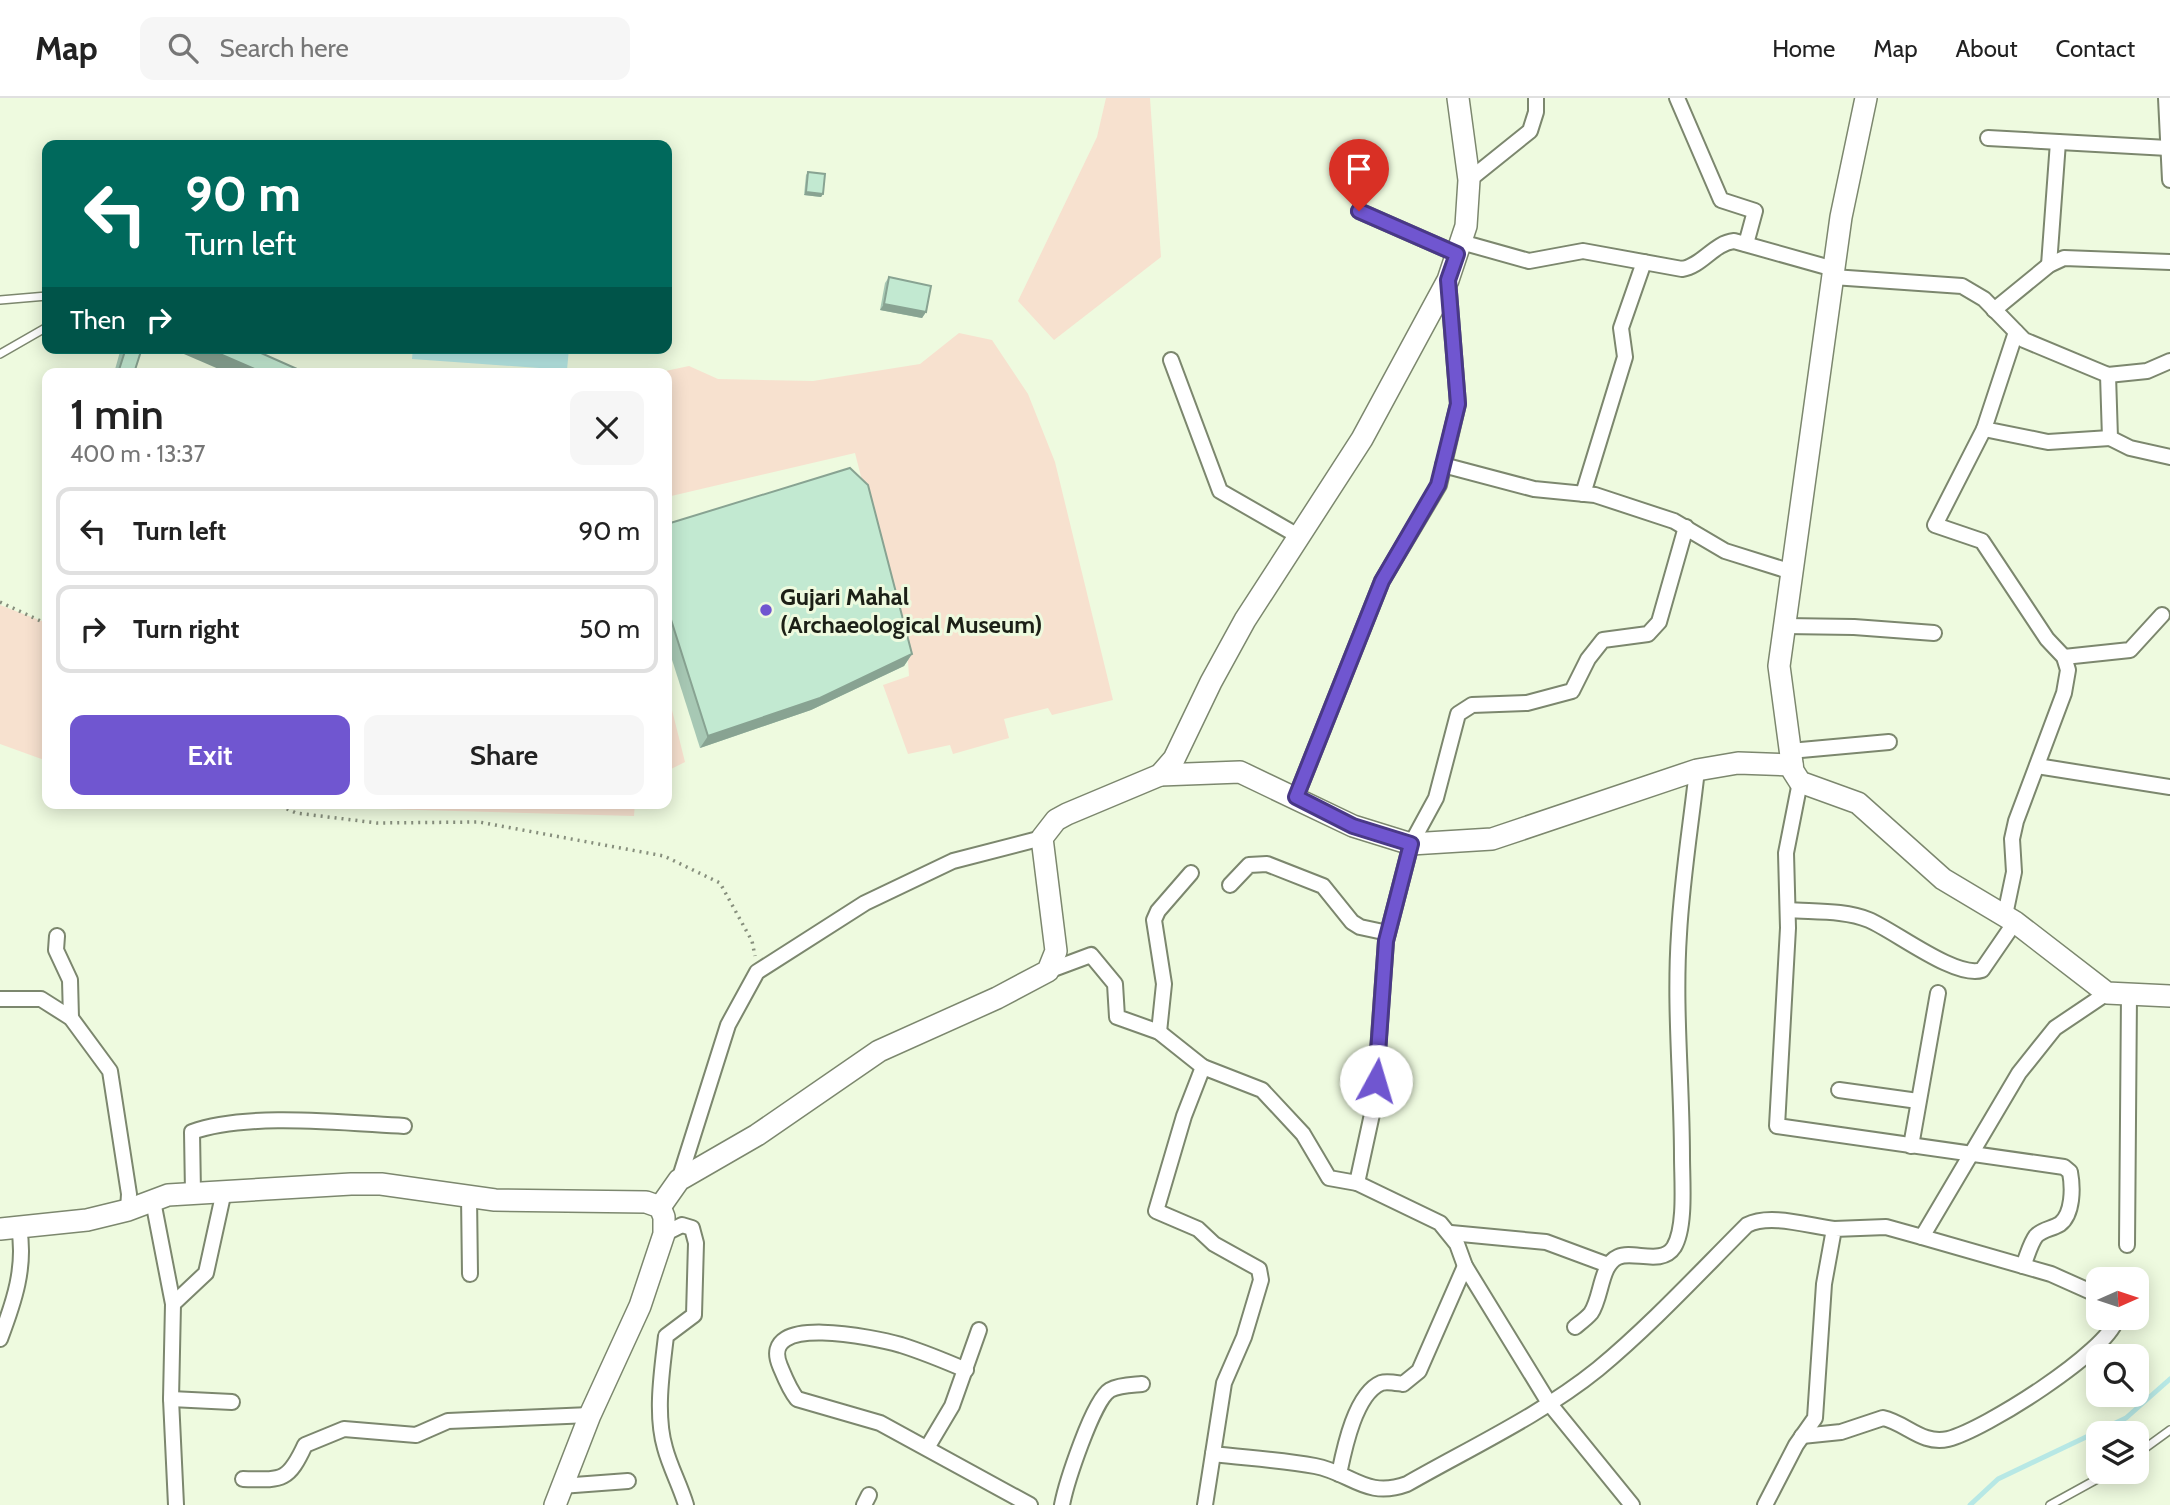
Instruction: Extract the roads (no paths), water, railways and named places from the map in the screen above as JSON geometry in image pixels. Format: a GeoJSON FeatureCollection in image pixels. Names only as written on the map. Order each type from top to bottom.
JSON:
{"type":"FeatureCollection","features":[{"type":"Feature","properties":{"kind":"main road"},"geometry":{"type":"LineString","coordinates":[[1160,775],[1174,759],[1210,682],[1245,620],[1362,439],[1448,280],[1469,213],[1469,180],[1458,98]]}},
{"type":"Feature","properties":{"kind":"main road"},"geometry":{"type":"LineString","coordinates":[[1794,766],[1779,666],[1840,217],[1866,98]]}},
{"type":"Feature","properties":{"kind":"main road"},"geometry":{"type":"LineString","coordinates":[[660,1207],[679,1180],[757,1135],[878,1051],[997,998],[1048,971],[1056,951],[1042,838],[1056,820],[1067,814],[1160,775],[1240,772],[1353,826],[1411,844],[1492,839],[1697,770],[1738,763],[1794,766],[1858,803],[1943,878],[2010,918],[2107,992],[2170,996]]}},
{"type":"Feature","properties":{"kind":"main road"},"geometry":{"type":"LineString","coordinates":[[9,1228],[87,1220],[128,1210],[168,1195],[351,1184],[495,1199],[646,1202],[660,1207],[664,1217],[664,1234],[640,1306],[590,1415],[558,1495]]}},
{"type":"Feature","properties":{"kind":"street"},"geometry":{"type":"LineString","coordinates":[[1469,180],[1530,131],[1536,112],[1536,98]]}},
{"type":"Feature","properties":{"kind":"street"},"geometry":{"type":"LineString","coordinates":[[1677,98],[1721,200],[1755,211],[1746,244]]}},
{"type":"Feature","properties":{"kind":"street"},"geometry":{"type":"LineString","coordinates":[[2166,98],[2170,180]]}},
{"type":"Feature","properties":{"kind":"street"},"geometry":{"type":"LineString","coordinates":[[1988,138],[2168,148]]}},
{"type":"Feature","properties":{"kind":"street"},"geometry":{"type":"LineString","coordinates":[[2049,265],[2058,142]]}},
{"type":"Feature","properties":{"kind":"street"},"geometry":{"type":"LineString","coordinates":[[1359,211],[1459,248],[1529,261],[1583,251],[1682,269],[1692,268],[1725,242],[1746,244],[1833,273],[1962,286],[1984,299],[2024,340],[2108,375],[2147,371],[2170,361]]}},
{"type":"Feature","properties":{"kind":"street"},"geometry":{"type":"LineString","coordinates":[[1994,310],[2049,265],[2064,258],[2170,262]]}},
{"type":"Feature","properties":{"kind":"street"},"geometry":{"type":"LineString","coordinates":[[1583,494],[1625,357],[1621,328],[1644,262]]}},
{"type":"Feature","properties":{"kind":"street"},"geometry":{"type":"LineString","coordinates":[[1296,797],[1382,581],[1438,485],[1458,404],[1448,280]]}},
{"type":"Feature","properties":{"kind":"street"},"geometry":{"type":"LineString","coordinates":[[1788,910],[1851,915],[1869,920],[1949,964],[1974,973],[1982,970],[2010,918],[2014,872],[2012,839],[2016,821],[2064,693],[2068,670],[2064,657],[2047,639],[1982,541],[1935,525],[1984,429],[2016,332]]}},
{"type":"Feature","properties":{"kind":"street"},"geometry":{"type":"LineString","coordinates":[[1171,360],[1220,491],[1300,537]]}},
{"type":"Feature","properties":{"kind":"street"},"geometry":{"type":"LineString","coordinates":[[2108,375],[2110,438]]}},
{"type":"Feature","properties":{"kind":"street"},"geometry":{"type":"LineString","coordinates":[[1984,429],[2048,442],[2110,438],[2130,448],[2170,457]]}},
{"type":"Feature","properties":{"kind":"street"},"geometry":{"type":"LineString","coordinates":[[1443,465],[1534,489],[1583,494],[1661,517],[1686,527],[1725,551],[1792,572]]}},
{"type":"Feature","properties":{"kind":"street"},"geometry":{"type":"LineString","coordinates":[[1357,1183],[1374,1105],[1388,933],[1411,844],[1436,798],[1458,714],[1472,705],[1527,703],[1572,691],[1588,659],[1603,640],[1648,634],[1659,622],[1686,527]]}},
{"type":"Feature","properties":{"kind":"street"},"geometry":{"type":"LineString","coordinates":[[2064,657],[2130,650],[2162,615]]}},
{"type":"Feature","properties":{"kind":"street"},"geometry":{"type":"LineString","coordinates":[[1785,626],[1854,626],[1934,634]]}},
{"type":"Feature","properties":{"kind":"street"},"geometry":{"type":"LineString","coordinates":[[1889,742],[1794,766],[1786,853],[1788,910],[1777,1126],[2064,1167],[2070,1172],[2072,1183],[2068,1215],[2059,1225],[2042,1231],[2034,1239],[2023,1266]]}},
{"type":"Feature","properties":{"kind":"street"},"geometry":{"type":"LineString","coordinates":[[2037,766],[2170,787]]}},
{"type":"Feature","properties":{"kind":"street"},"geometry":{"type":"LineString","coordinates":[[1575,1327],[1591,1313],[1608,1265],[1619,1256],[1655,1256],[1669,1251],[1674,1246],[1680,1220],[1682,1121],[1677,1028],[1679,934],[1697,770]]}},
{"type":"Feature","properties":{"kind":"street"},"geometry":{"type":"LineString","coordinates":[[679,1180],[727,1025],[757,972],[865,903],[953,861],[1042,838]]}},
{"type":"Feature","properties":{"kind":"street"},"geometry":{"type":"LineString","coordinates":[[1230,885],[1249,865],[1267,864],[1323,886],[1360,927],[1388,933]]}},
{"type":"Feature","properties":{"kind":"street"},"geometry":{"type":"LineString","coordinates":[[1159,1032],[1164,984],[1154,920],[1157,911],[1191,873]]}},
{"type":"Feature","properties":{"kind":"street"},"geometry":{"type":"LineString","coordinates":[[57,936],[56,950],[70,980],[71,1018]]}},
{"type":"Feature","properties":{"kind":"street"},"geometry":{"type":"LineString","coordinates":[[1048,971],[1091,955],[1115,984],[1117,1017],[1159,1032],[1203,1067],[1262,1090],[1303,1134],[1329,1178],[1357,1183],[1440,1223],[1451,1233],[1465,1266],[1549,1403],[1632,1505]]}},
{"type":"Feature","properties":{"kind":"street"},"geometry":{"type":"LineString","coordinates":[[1922,1237],[2019,1073],[2055,1028],[2107,992]]}},
{"type":"Feature","properties":{"kind":"street"},"geometry":{"type":"LineString","coordinates":[[1911,1146],[1938,993]]}},
{"type":"Feature","properties":{"kind":"street"},"geometry":{"type":"LineString","coordinates":[[2127,1245],[2129,994]]}},
{"type":"Feature","properties":{"kind":"street"},"geometry":{"type":"LineString","coordinates":[[0,999],[41,999],[71,1018],[110,1071],[129,1194],[128,1210]]}},
{"type":"Feature","properties":{"kind":"street"},"geometry":{"type":"LineString","coordinates":[[1203,1067],[1184,1116],[1156,1211],[1198,1229],[1214,1244],[1259,1269],[1262,1280],[1244,1337],[1224,1383],[1205,1505]]}},
{"type":"Feature","properties":{"kind":"street"},"geometry":{"type":"LineString","coordinates":[[1839,1090],[1918,1101]]}},
{"type":"Feature","properties":{"kind":"street"},"geometry":{"type":"LineString","coordinates":[[193,1194],[192,1132],[206,1126],[297,1120],[404,1126]]}},
{"type":"Feature","properties":{"kind":"street"},"geometry":{"type":"LineString","coordinates":[[173,1304],[206,1273],[224,1191]]}},
{"type":"Feature","properties":{"kind":"street"},"geometry":{"type":"LineString","coordinates":[[469,1196],[470,1274]]}},
{"type":"Feature","properties":{"kind":"street"},"geometry":{"type":"LineString","coordinates":[[153,1201],[173,1304],[171,1399],[176,1505]]}},
{"type":"Feature","properties":{"kind":"street"},"geometry":{"type":"LineString","coordinates":[[1213,1454],[1317,1466],[1339,1474],[1359,1486],[1393,1489],[1407,1484],[1549,1403],[1597,1369],[1673,1301],[1754,1221],[1834,1229],[1886,1227],[2051,1274],[2086,1290]]}},
{"type":"Feature","properties":{"kind":"street"},"geometry":{"type":"LineString","coordinates":[[664,1234],[682,1225],[692,1228],[696,1243],[694,1315],[666,1336],[662,1373],[664,1448],[686,1505]]}},
{"type":"Feature","properties":{"kind":"street"},"geometry":{"type":"LineString","coordinates":[[0,1339],[15,1298],[23,1251],[9,1228]]}},
{"type":"Feature","properties":{"kind":"street"},"geometry":{"type":"LineString","coordinates":[[1765,1505],[1802,1436],[1815,1418],[1824,1283],[1834,1229]]}},
{"type":"Feature","properties":{"kind":"street"},"geometry":{"type":"LineString","coordinates":[[1451,1233],[1546,1242],[1608,1265]]}},
{"type":"Feature","properties":{"kind":"street"},"geometry":{"type":"LineString","coordinates":[[1339,1474],[1354,1419],[1377,1386],[1383,1382],[1403,1384],[1419,1371],[1465,1266]]}},
{"type":"Feature","properties":{"kind":"street"},"geometry":{"type":"LineString","coordinates":[[928,1448],[952,1406],[979,1330]]}},
{"type":"Feature","properties":{"kind":"street"},"geometry":{"type":"LineString","coordinates":[[1802,1436],[1841,1432],[1883,1418],[1924,1439],[1948,1439],[2017,1406],[2099,1345],[2113,1330]]}},
{"type":"Feature","properties":{"kind":"street"},"geometry":{"type":"LineString","coordinates":[[966,1370],[899,1344],[828,1333],[797,1333],[784,1337],[777,1345],[775,1355],[791,1392],[797,1399],[880,1423],[1030,1505]]}},
{"type":"Feature","properties":{"kind":"street"},"geometry":{"type":"LineString","coordinates":[[1062,1505],[1069,1476],[1101,1400],[1109,1391],[1142,1384]]}},
{"type":"Feature","properties":{"kind":"street"},"geometry":{"type":"LineString","coordinates":[[171,1399],[232,1402]]}},
{"type":"Feature","properties":{"kind":"street"},"geometry":{"type":"LineString","coordinates":[[243,1479],[278,1480],[286,1476],[305,1445],[344,1429],[416,1435],[448,1421],[590,1415]]}},
{"type":"Feature","properties":{"kind":"street"},"geometry":{"type":"LineString","coordinates":[[558,1495],[628,1480]]}},
{"type":"Feature","properties":{"kind":"lane"},"geometry":{"type":"LineString","coordinates":[[0,300],[42,296]]}},
{"type":"Feature","properties":{"kind":"lane"},"geometry":{"type":"LineString","coordinates":[[0,354],[42,330]]}},
{"type":"Feature","properties":{"kind":"lane"},"geometry":{"type":"LineString","coordinates":[[2149,1445],[2170,1430]]}},
{"type":"Feature","properties":{"kind":"lane"},"geometry":{"type":"LineString","coordinates":[[2050,1505],[2088,1484]]}},
{"type":"Feature","properties":{"kind":"water"},"geometry":{"type":"Polygon","coordinates":[[[412,354],[568,354],[567,368],[412,359],[412,354]]]}},
{"type":"Feature","properties":{"kind":"waterway"},"geometry":{"type":"LineString","coordinates":[[1970,1505],[1998,1479],[2126,1418],[2170,1379]]}},
{"type":"Feature","properties":{"kind":"place","name":"Gujari Mahal (Archaeological Museum)"},"geometry":{"type":"Point","coordinates":[766,610]}}]}
